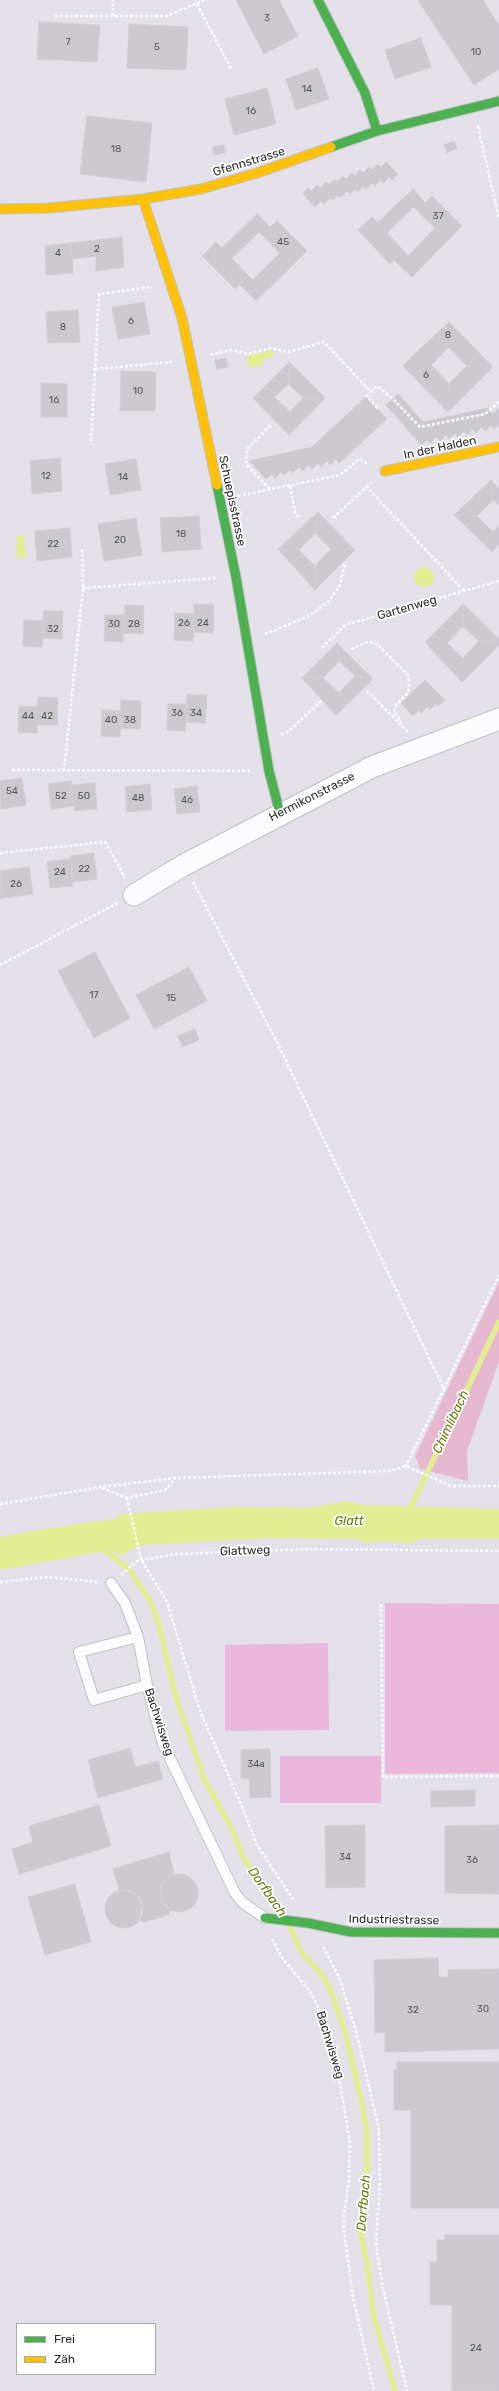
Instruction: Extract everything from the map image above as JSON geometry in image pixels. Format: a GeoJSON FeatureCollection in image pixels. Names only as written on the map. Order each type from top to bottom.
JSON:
{"type":"FeatureCollection","features":[{"type":"Feature","properties":{"kind":"street"},"geometry":{"type":"LineString","coordinates":[[318,0],[365,93],[377,131]]}},
{"type":"Feature","properties":{"kind":"street","name":"Gfennstrasse"},"geometry":{"type":"LineString","coordinates":[[0,209],[49,208],[143,199],[201,189],[257,174],[377,131],[473,106],[499,101]]}},
{"type":"Feature","properties":{"kind":"street","name":"Schuepisstrasse"},"geometry":{"type":"LineString","coordinates":[[143,199],[182,318],[236,577],[269,771],[280,813]]}},
{"type":"Feature","properties":{"kind":"street","name":"In der Halden"},"geometry":{"type":"LineString","coordinates":[[385,471],[499,447]]}},
{"type":"Feature","properties":{"kind":"street","name":"Hermikonstrasse"},"geometry":{"type":"LineString","coordinates":[[134,895],[184,864],[280,813],[372,767],[499,719]]}},
{"type":"Feature","properties":{"kind":"street","name":"Industriestrasse"},"geometry":{"type":"LineString","coordinates":[[265,1918],[308,1923],[351,1932],[499,1933]]}},
{"type":"Feature","properties":{"kind":"lane","name":"Bachwisweg"},"geometry":{"type":"LineString","coordinates":[[111,1583],[125,1603],[138,1637],[147,1685],[163,1744],[228,1879],[243,1903],[265,1918]]}},
{"type":"Feature","properties":{"kind":"lane"},"geometry":{"type":"LineString","coordinates":[[138,1637],[79,1652],[94,1700],[147,1685]]}},
{"type":"Feature","properties":{"kind":"path"},"geometry":{"type":"LineString","coordinates":[[113,0],[113,16]]}},
{"type":"Feature","properties":{"kind":"path"},"geometry":{"type":"LineString","coordinates":[[55,16],[167,16],[204,0]]}},
{"type":"Feature","properties":{"kind":"path"},"geometry":{"type":"LineString","coordinates":[[197,4],[231,69]]}},
{"type":"Feature","properties":{"kind":"path"},"geometry":{"type":"LineString","coordinates":[[473,106],[499,219]]}},
{"type":"Feature","properties":{"kind":"path"},"geometry":{"type":"LineString","coordinates":[[91,441],[99,294],[172,285]]}},
{"type":"Feature","properties":{"kind":"path"},"geometry":{"type":"LineString","coordinates":[[95,369],[191,360],[232,350],[248,354],[270,348],[288,352],[324,342],[371,392]]}},
{"type":"Feature","properties":{"kind":"path"},"geometry":{"type":"LineString","coordinates":[[378,409],[367,396],[377,386],[393,399],[420,427],[484,414],[499,402]]}},
{"type":"Feature","properties":{"kind":"path"},"geometry":{"type":"LineString","coordinates":[[270,490],[246,464],[247,449],[272,424]]}},
{"type":"Feature","properties":{"kind":"path"},"geometry":{"type":"LineString","coordinates":[[235,497],[340,476],[359,459],[385,471],[366,486],[333,518]]}},
{"type":"Feature","properties":{"kind":"path"},"geometry":{"type":"LineString","coordinates":[[290,486],[295,513],[300,518]]}},
{"type":"Feature","properties":{"kind":"path"},"geometry":{"type":"LineString","coordinates":[[366,486],[464,591]]}},
{"type":"Feature","properties":{"kind":"path"},"geometry":{"type":"LineString","coordinates":[[64,771],[83,588],[82,548]]}},
{"type":"Feature","properties":{"kind":"path"},"geometry":{"type":"LineString","coordinates":[[276,631],[309,616],[327,603],[339,587],[345,564]]}},
{"type":"Feature","properties":{"kind":"path"},"geometry":{"type":"LineString","coordinates":[[83,588],[236,577]]}},
{"type":"Feature","properties":{"kind":"path","name":"Gartenweg"},"geometry":{"type":"LineString","coordinates":[[322,648],[345,625],[499,581]]}},
{"type":"Feature","properties":{"kind":"path"},"geometry":{"type":"LineString","coordinates":[[351,648],[368,642],[377,644],[407,674],[409,682],[408,694],[395,706],[394,712],[400,719],[401,724]]}},
{"type":"Feature","properties":{"kind":"path"},"geometry":{"type":"LineString","coordinates":[[367,691],[422,747]]}},
{"type":"Feature","properties":{"kind":"path"},"geometry":{"type":"LineString","coordinates":[[263,737],[288,732],[321,701]]}},
{"type":"Feature","properties":{"kind":"path"},"geometry":{"type":"LineString","coordinates":[[12,770],[269,771]]}},
{"type":"Feature","properties":{"kind":"path"},"geometry":{"type":"LineString","coordinates":[[0,853],[105,842],[134,895],[0,965]]}},
{"type":"Feature","properties":{"kind":"path"},"geometry":{"type":"LineString","coordinates":[[184,864],[275,1038],[444,1389]]}},
{"type":"Feature","properties":{"kind":"path"},"geometry":{"type":"LineString","coordinates":[[406,1466],[499,1275]]}},
{"type":"Feature","properties":{"kind":"path"},"geometry":{"type":"LineString","coordinates":[[0,1504],[101,1487],[176,1478],[389,1471],[406,1466],[438,1481],[464,1487],[499,1486]]}},
{"type":"Feature","properties":{"kind":"path"},"geometry":{"type":"LineString","coordinates":[[101,1487],[127,1499],[165,1490],[176,1478]]}},
{"type":"Feature","properties":{"kind":"path"},"geometry":{"type":"LineString","coordinates":[[127,1499],[140,1558],[168,1602],[200,1711],[241,1804],[257,1845],[308,1923],[339,1977],[356,2031],[379,2129],[380,2184],[376,2243],[382,2284],[407,2391]]}},
{"type":"Feature","properties":{"kind":"path","name":"Glattweg"},"geometry":{"type":"LineString","coordinates":[[111,1583],[140,1558],[178,1554],[306,1549],[499,1551]]}},
{"type":"Feature","properties":{"kind":"path"},"geometry":{"type":"LineString","coordinates":[[0,1582],[47,1577],[111,1583]]}},
{"type":"Feature","properties":{"kind":"path"},"geometry":{"type":"LineString","coordinates":[[381,1604],[383,1777],[499,1776]]}},
{"type":"Feature","properties":{"kind":"path","name":"Bachwisweg"},"geometry":{"type":"LineString","coordinates":[[265,1918],[277,1949],[317,2004],[324,2018],[336,2059],[350,2143],[349,2178],[344,2216],[344,2230],[353,2297],[374,2391]]}},
{"type":"Feature","properties":{"kind":"shaded area"},"geometry":{"type":"Polygon","coordinates":[[[499,1282],[499,1362],[467,1451],[468,1481],[420,1469],[415,1456],[499,1282]]]}},
{"type":"Feature","properties":{"kind":"shaded area"},"geometry":{"type":"Polygon","coordinates":[[[385,1603],[499,1604],[499,1773],[385,1774],[385,1603]]]}},
{"type":"Feature","properties":{"kind":"shaded area"},"geometry":{"type":"Polygon","coordinates":[[[328,1643],[329,1730],[225,1731],[225,1645],[328,1643]]]}},
{"type":"Feature","properties":{"kind":"shaded area"},"geometry":{"type":"Polygon","coordinates":[[[280,1756],[381,1756],[381,1803],[280,1803],[280,1756]]]}},
{"type":"Feature","properties":{"kind":"water"},"geometry":{"type":"Polygon","coordinates":[[[272,350],[274,357],[263,359],[264,364],[249,368],[247,356],[272,350]]]}},
{"type":"Feature","properties":{"kind":"water"},"geometry":{"type":"Polygon","coordinates":[[[17,535],[24,535],[26,557],[16,558],[17,535]]]}},
{"type":"Feature","properties":{"kind":"water"},"geometry":{"type":"Polygon","coordinates":[[[424,567],[431,570],[434,577],[431,584],[424,587],[417,584],[414,577],[417,570],[424,567]]]}},
{"type":"Feature","properties":{"kind":"water","name":"Glatt"},"geometry":{"type":"Polygon","coordinates":[[[348,1501],[362,1505],[499,1509],[499,1539],[421,1539],[412,1543],[382,1541],[369,1543],[357,1539],[270,1538],[141,1545],[120,1555],[110,1550],[0,1570],[0,1537],[20,1533],[118,1518],[118,1514],[236,1507],[309,1508],[348,1501]]]}},
{"type":"Feature","properties":{"kind":"building"},"geometry":{"type":"Polygon","coordinates":[[[236,0],[279,0],[298,36],[264,54],[236,0]]]}},
{"type":"Feature","properties":{"kind":"building"},"geometry":{"type":"Polygon","coordinates":[[[418,0],[483,0],[486,5],[441,35],[418,0]]]}},
{"type":"Feature","properties":{"kind":"building"},"geometry":{"type":"Polygon","coordinates":[[[486,5],[499,25],[499,69],[474,85],[441,35],[486,5]]]}},
{"type":"Feature","properties":{"kind":"building"},"geometry":{"type":"Polygon","coordinates":[[[39,22],[100,25],[97,62],[37,59],[39,22]]]}},
{"type":"Feature","properties":{"kind":"building"},"geometry":{"type":"Polygon","coordinates":[[[129,24],[188,27],[186,70],[127,68],[129,24]]]}},
{"type":"Feature","properties":{"kind":"building"},"geometry":{"type":"Polygon","coordinates":[[[421,38],[431,67],[395,79],[385,50],[421,38]]]}},
{"type":"Feature","properties":{"kind":"building"},"geometry":{"type":"Polygon","coordinates":[[[318,68],[329,99],[296,110],[286,79],[318,68]]]}},
{"type":"Feature","properties":{"kind":"building"},"geometry":{"type":"Polygon","coordinates":[[[267,88],[276,124],[234,135],[225,99],[267,88]]]}},
{"type":"Feature","properties":{"kind":"building"},"geometry":{"type":"Polygon","coordinates":[[[87,116],[152,123],[146,182],[80,174],[87,116]]]}},
{"type":"Feature","properties":{"kind":"building"},"geometry":{"type":"Polygon","coordinates":[[[454,141],[457,148],[447,153],[444,145],[454,141]]]}},
{"type":"Feature","properties":{"kind":"building"},"geometry":{"type":"Polygon","coordinates":[[[224,145],[225,153],[214,155],[212,147],[224,145]]]}},
{"type":"Feature","properties":{"kind":"building"},"geometry":{"type":"Polygon","coordinates":[[[386,162],[398,174],[392,180],[389,177],[383,183],[380,180],[375,186],[372,183],[366,189],[363,186],[358,192],[355,189],[350,194],[347,191],[341,197],[337,196],[332,200],[330,198],[324,204],[321,201],[315,207],[303,194],[308,188],[311,191],[317,185],[320,188],[326,182],[329,185],[335,179],[337,182],[343,176],[346,179],[352,173],[355,176],[360,170],[363,173],[369,167],[372,170],[378,164],[381,167],[386,162]]]}},
{"type":"Feature","properties":{"kind":"building"},"geometry":{"type":"Polygon","coordinates":[[[413,189],[422,199],[387,233],[377,223],[413,189]]]}},
{"type":"Feature","properties":{"kind":"building"},"geometry":{"type":"Polygon","coordinates":[[[432,196],[462,226],[447,241],[414,207],[422,199],[425,203],[432,196]]]}},
{"type":"Feature","properties":{"kind":"building"},"geometry":{"type":"Polygon","coordinates":[[[257,214],[267,224],[232,258],[222,248],[257,214]]]}},
{"type":"Feature","properties":{"kind":"building"},"geometry":{"type":"Polygon","coordinates":[[[372,217],[403,250],[390,264],[358,230],[372,217]]]}},
{"type":"Feature","properties":{"kind":"building"},"geometry":{"type":"Polygon","coordinates":[[[277,221],[307,251],[292,266],[259,232],[267,224],[270,227],[277,221]]]}},
{"type":"Feature","properties":{"kind":"building"},"geometry":{"type":"Polygon","coordinates":[[[435,228],[447,241],[412,277],[394,260],[403,250],[408,256],[435,228]]]}},
{"type":"Feature","properties":{"kind":"building"},"geometry":{"type":"Polygon","coordinates":[[[122,237],[124,267],[96,271],[96,256],[72,259],[71,243],[122,237]]]}},
{"type":"Feature","properties":{"kind":"building"},"geometry":{"type":"Polygon","coordinates":[[[216,242],[248,275],[235,289],[202,256],[216,242]]]}},
{"type":"Feature","properties":{"kind":"building"},"geometry":{"type":"Polygon","coordinates":[[[71,243],[73,273],[46,275],[45,246],[71,243]]]}},
{"type":"Feature","properties":{"kind":"building"},"geometry":{"type":"Polygon","coordinates":[[[280,253],[292,266],[256,301],[239,284],[248,275],[253,280],[280,253]]]}},
{"type":"Feature","properties":{"kind":"building"},"geometry":{"type":"Polygon","coordinates":[[[144,302],[150,334],[118,339],[112,307],[144,302]]]}},
{"type":"Feature","properties":{"kind":"building"},"geometry":{"type":"Polygon","coordinates":[[[78,310],[80,342],[48,343],[46,312],[78,310]]]}},
{"type":"Feature","properties":{"kind":"building"},"geometry":{"type":"Polygon","coordinates":[[[449,322],[493,367],[467,366],[449,347],[431,365],[418,351],[449,322]]]}},
{"type":"Feature","properties":{"kind":"building"},"geometry":{"type":"Polygon","coordinates":[[[418,351],[449,384],[448,412],[403,366],[418,351]]]}},
{"type":"Feature","properties":{"kind":"building"},"geometry":{"type":"Polygon","coordinates":[[[226,358],[228,367],[217,369],[215,360],[226,358]]]}},
{"type":"Feature","properties":{"kind":"building"},"geometry":{"type":"Polygon","coordinates":[[[289,362],[325,398],[303,398],[289,384],[289,362]]]}},
{"type":"Feature","properties":{"kind":"building"},"geometry":{"type":"Polygon","coordinates":[[[289,362],[289,384],[274,397],[253,398],[289,362]]]}},
{"type":"Feature","properties":{"kind":"building"},"geometry":{"type":"Polygon","coordinates":[[[467,366],[493,367],[448,412],[449,384],[467,366]]]}},
{"type":"Feature","properties":{"kind":"building"},"geometry":{"type":"Polygon","coordinates":[[[121,371],[156,372],[155,411],[120,411],[121,371]]]}},
{"type":"Feature","properties":{"kind":"building"},"geometry":{"type":"Polygon","coordinates":[[[41,383],[67,384],[67,417],[41,417],[41,383]]]}},
{"type":"Feature","properties":{"kind":"building"},"geometry":{"type":"Polygon","coordinates":[[[398,394],[423,422],[488,408],[493,414],[499,408],[499,425],[494,429],[491,425],[485,431],[482,427],[476,433],[473,429],[467,435],[464,431],[458,437],[455,433],[449,439],[446,435],[440,441],[436,437],[430,443],[427,440],[421,445],[386,405],[398,394]]]}},
{"type":"Feature","properties":{"kind":"building"},"geometry":{"type":"Polygon","coordinates":[[[274,397],[290,412],[289,435],[253,398],[274,397]]]}},
{"type":"Feature","properties":{"kind":"building"},"geometry":{"type":"Polygon","coordinates":[[[366,397],[387,419],[339,463],[336,459],[330,465],[327,461],[321,467],[318,463],[312,469],[308,465],[303,471],[299,467],[293,473],[290,470],[284,475],[281,472],[275,478],[272,474],[266,479],[249,461],[312,447],[366,397]]]}},
{"type":"Feature","properties":{"kind":"building"},"geometry":{"type":"Polygon","coordinates":[[[303,398],[325,398],[289,435],[290,412],[303,398]]]}},
{"type":"Feature","properties":{"kind":"building"},"geometry":{"type":"Polygon","coordinates":[[[60,458],[62,491],[32,494],[30,461],[60,458]]]}},
{"type":"Feature","properties":{"kind":"building"},"geometry":{"type":"Polygon","coordinates":[[[136,459],[141,490],[110,495],[105,464],[136,459]]]}},
{"type":"Feature","properties":{"kind":"building"},"geometry":{"type":"Polygon","coordinates":[[[491,480],[499,489],[499,505],[493,500],[491,480]]]}},
{"type":"Feature","properties":{"kind":"building"},"geometry":{"type":"Polygon","coordinates":[[[491,480],[493,500],[477,516],[454,515],[491,480]]]}},
{"type":"Feature","properties":{"kind":"building"},"geometry":{"type":"Polygon","coordinates":[[[318,512],[355,550],[331,549],[315,533],[318,512]]]}},
{"type":"Feature","properties":{"kind":"building"},"geometry":{"type":"Polygon","coordinates":[[[318,512],[315,533],[299,550],[278,549],[318,512]]]}},
{"type":"Feature","properties":{"kind":"building"},"geometry":{"type":"Polygon","coordinates":[[[454,515],[477,516],[493,532],[492,552],[454,515]]]}},
{"type":"Feature","properties":{"kind":"building"},"geometry":{"type":"Polygon","coordinates":[[[199,516],[201,549],[162,552],[160,518],[199,516]]]}},
{"type":"Feature","properties":{"kind":"building"},"geometry":{"type":"Polygon","coordinates":[[[136,518],[142,555],[104,561],[98,524],[136,518]]]}},
{"type":"Feature","properties":{"kind":"building"},"geometry":{"type":"Polygon","coordinates":[[[499,526],[499,544],[492,552],[493,532],[499,526]]]}},
{"type":"Feature","properties":{"kind":"building"},"geometry":{"type":"Polygon","coordinates":[[[70,528],[72,557],[37,561],[35,531],[70,528]]]}},
{"type":"Feature","properties":{"kind":"building"},"geometry":{"type":"Polygon","coordinates":[[[278,549],[299,550],[315,566],[315,590],[278,549]]]}},
{"type":"Feature","properties":{"kind":"building"},"geometry":{"type":"Polygon","coordinates":[[[331,549],[355,550],[315,590],[315,566],[331,549]]]}},
{"type":"Feature","properties":{"kind":"building"},"geometry":{"type":"Polygon","coordinates":[[[194,604],[214,605],[213,633],[193,632],[194,604]]]}},
{"type":"Feature","properties":{"kind":"building"},"geometry":{"type":"Polygon","coordinates":[[[463,604],[499,639],[499,642],[479,641],[463,626],[463,604]]]}},
{"type":"Feature","properties":{"kind":"building"},"geometry":{"type":"Polygon","coordinates":[[[463,604],[463,626],[447,643],[425,642],[463,604]]]}},
{"type":"Feature","properties":{"kind":"building"},"geometry":{"type":"Polygon","coordinates":[[[125,605],[144,606],[143,634],[124,633],[125,605]]]}},
{"type":"Feature","properties":{"kind":"building"},"geometry":{"type":"Polygon","coordinates":[[[44,611],[63,611],[62,639],[42,638],[44,611]]]}},
{"type":"Feature","properties":{"kind":"building"},"geometry":{"type":"Polygon","coordinates":[[[175,613],[194,614],[193,641],[174,640],[175,613]]]}},
{"type":"Feature","properties":{"kind":"building"},"geometry":{"type":"Polygon","coordinates":[[[105,615],[124,615],[123,642],[104,641],[105,615]]]}},
{"type":"Feature","properties":{"kind":"building"},"geometry":{"type":"Polygon","coordinates":[[[24,620],[43,621],[42,647],[23,646],[24,620]]]}},
{"type":"Feature","properties":{"kind":"building"},"geometry":{"type":"Polygon","coordinates":[[[479,641],[499,642],[499,645],[462,682],[463,658],[479,641]]]}},
{"type":"Feature","properties":{"kind":"building"},"geometry":{"type":"Polygon","coordinates":[[[425,642],[447,643],[463,658],[462,682],[425,642]]]}},
{"type":"Feature","properties":{"kind":"building"},"geometry":{"type":"Polygon","coordinates":[[[337,643],[373,679],[355,676],[339,661],[337,643]]]}},
{"type":"Feature","properties":{"kind":"building"},"geometry":{"type":"Polygon","coordinates":[[[337,643],[339,661],[323,678],[302,678],[337,643]]]}},
{"type":"Feature","properties":{"kind":"building"},"geometry":{"type":"Polygon","coordinates":[[[355,676],[373,679],[336,715],[339,693],[355,676]]]}},
{"type":"Feature","properties":{"kind":"building"},"geometry":{"type":"Polygon","coordinates":[[[302,678],[323,678],[339,693],[336,715],[302,678]]]}},
{"type":"Feature","properties":{"kind":"building"},"geometry":{"type":"Polygon","coordinates":[[[425,680],[445,700],[438,706],[435,704],[430,710],[427,707],[421,713],[419,710],[413,716],[401,703],[425,680]]]}},
{"type":"Feature","properties":{"kind":"building"},"geometry":{"type":"Polygon","coordinates":[[[187,695],[207,695],[205,723],[186,722],[187,695]]]}},
{"type":"Feature","properties":{"kind":"building"},"geometry":{"type":"Polygon","coordinates":[[[38,697],[58,698],[57,725],[37,725],[38,697]]]}},
{"type":"Feature","properties":{"kind":"building"},"geometry":{"type":"Polygon","coordinates":[[[121,700],[141,701],[140,729],[120,728],[121,700]]]}},
{"type":"Feature","properties":{"kind":"building"},"geometry":{"type":"Polygon","coordinates":[[[168,704],[187,704],[185,731],[167,730],[168,704]]]}},
{"type":"Feature","properties":{"kind":"building"},"geometry":{"type":"Polygon","coordinates":[[[19,706],[38,707],[37,733],[18,732],[19,706]]]}},
{"type":"Feature","properties":{"kind":"building"},"geometry":{"type":"Polygon","coordinates":[[[102,710],[121,711],[120,737],[101,736],[102,710]]]}},
{"type":"Feature","properties":{"kind":"building"},"geometry":{"type":"Polygon","coordinates":[[[22,778],[26,805],[1,809],[0,781],[22,778]]]}},
{"type":"Feature","properties":{"kind":"building"},"geometry":{"type":"Polygon","coordinates":[[[71,781],[74,806],[51,809],[48,784],[71,781]]]}},
{"type":"Feature","properties":{"kind":"building"},"geometry":{"type":"Polygon","coordinates":[[[95,783],[97,809],[75,811],[71,785],[95,783]]]}},
{"type":"Feature","properties":{"kind":"building"},"geometry":{"type":"Polygon","coordinates":[[[150,784],[152,810],[127,812],[125,787],[150,784]]]}},
{"type":"Feature","properties":{"kind":"building"},"geometry":{"type":"Polygon","coordinates":[[[197,786],[200,812],[177,814],[174,789],[197,786]]]}},
{"type":"Feature","properties":{"kind":"building"},"geometry":{"type":"Polygon","coordinates":[[[94,853],[97,879],[73,882],[70,856],[94,853]]]}},
{"type":"Feature","properties":{"kind":"building"},"geometry":{"type":"Polygon","coordinates":[[[70,859],[73,886],[50,888],[47,862],[70,859]]]}},
{"type":"Feature","properties":{"kind":"building"},"geometry":{"type":"Polygon","coordinates":[[[29,867],[33,894],[3,898],[0,871],[29,867]]]}},
{"type":"Feature","properties":{"kind":"building"},"geometry":{"type":"Polygon","coordinates":[[[0,873],[3,898],[0,899],[0,873]]]}},
{"type":"Feature","properties":{"kind":"building"},"geometry":{"type":"Polygon","coordinates":[[[95,952],[130,1018],[94,1038],[58,971],[95,952]]]}},
{"type":"Feature","properties":{"kind":"building"},"geometry":{"type":"Polygon","coordinates":[[[189,967],[207,1001],[154,1029],[136,995],[189,967]]]}},
{"type":"Feature","properties":{"kind":"building"},"geometry":{"type":"Polygon","coordinates":[[[195,1029],[199,1040],[182,1047],[178,1036],[195,1029]]]}},
{"type":"Feature","properties":{"kind":"building"},"geometry":{"type":"Polygon","coordinates":[[[130,1748],[136,1767],[158,1761],[163,1779],[98,1798],[88,1760],[130,1748]]]}},
{"type":"Feature","properties":{"kind":"building"},"geometry":{"type":"Polygon","coordinates":[[[270,1749],[271,1797],[250,1798],[249,1779],[241,1779],[241,1750],[270,1749]]]}},
{"type":"Feature","properties":{"kind":"building"},"geometry":{"type":"Polygon","coordinates":[[[475,1790],[475,1806],[431,1807],[431,1791],[475,1790]]]}},
{"type":"Feature","properties":{"kind":"building"},"geometry":{"type":"Polygon","coordinates":[[[99,1805],[111,1846],[19,1874],[12,1849],[33,1842],[29,1826],[99,1805]]]}},
{"type":"Feature","properties":{"kind":"building"},"geometry":{"type":"Polygon","coordinates":[[[365,1825],[365,1887],[326,1888],[325,1826],[365,1825]]]}},
{"type":"Feature","properties":{"kind":"building"},"geometry":{"type":"Polygon","coordinates":[[[499,1825],[499,1894],[445,1893],[445,1826],[499,1825]]]}},
{"type":"Feature","properties":{"kind":"building"},"geometry":{"type":"Polygon","coordinates":[[[169,1852],[174,1874],[168,1877],[160,1887],[161,1900],[142,1905],[136,1895],[125,1890],[119,1890],[113,1869],[169,1852]]]}},
{"type":"Feature","properties":{"kind":"building"},"geometry":{"type":"Polygon","coordinates":[[[175,1874],[183,1874],[193,1879],[197,1886],[197,1900],[193,1907],[183,1912],[175,1912],[165,1907],[163,1904],[160,1897],[160,1889],[165,1879],[168,1877],[175,1874]]]}},
{"type":"Feature","properties":{"kind":"building"},"geometry":{"type":"Polygon","coordinates":[[[75,1884],[91,1942],[45,1955],[28,1897],[75,1884]]]}},
{"type":"Feature","properties":{"kind":"building"},"geometry":{"type":"Polygon","coordinates":[[[124,1890],[134,1893],[140,1899],[143,1909],[140,1919],[134,1925],[124,1928],[114,1925],[108,1919],[105,1909],[108,1899],[114,1893],[124,1890]]]}},
{"type":"Feature","properties":{"kind":"building"},"geometry":{"type":"Polygon","coordinates":[[[161,1900],[171,1910],[168,1915],[143,1922],[139,1920],[142,1905],[161,1900]]]}},
{"type":"Feature","properties":{"kind":"building"},"geometry":{"type":"Polygon","coordinates":[[[438,1958],[439,1977],[448,1977],[448,1970],[499,1969],[499,2049],[385,2052],[385,2032],[375,2033],[374,1960],[438,1958]]]}},
{"type":"Feature","properties":{"kind":"building"},"geometry":{"type":"Polygon","coordinates":[[[397,2062],[499,2062],[499,2208],[411,2208],[411,2110],[394,2110],[394,2070],[397,2070],[397,2062]]]}},
{"type":"Feature","properties":{"kind":"building"},"geometry":{"type":"Polygon","coordinates":[[[445,2235],[499,2235],[499,2391],[452,2391],[452,2305],[430,2305],[430,2262],[437,2262],[437,2240],[445,2240],[445,2235]]]}},
{"type":"Feature","properties":{"kind":"waterway","name":"Chimlibach"},"geometry":{"type":"LineString","coordinates":[[408,1513],[499,1322]]}},
{"type":"Feature","properties":{"kind":"waterway","name":"Dorfbach"},"geometry":{"type":"LineString","coordinates":[[100,1547],[129,1569],[150,1601],[158,1622],[177,1701],[205,1781],[231,1827],[245,1861],[284,1915]]}},
{"type":"Feature","properties":{"kind":"waterway","name":"Dorfbach"},"geometry":{"type":"LineString","coordinates":[[290,1926],[301,1952],[324,1977],[333,1996],[346,2035],[361,2099],[367,2131],[367,2175],[360,2231],[367,2261],[373,2313],[395,2391]]}},
{"type":"Feature","properties":{"kind":"traffic: fast"},"geometry":{"type":"LineString","coordinates":[[318,0],[365,93],[377,131]]}},
{"type":"Feature","properties":{"kind":"traffic: fast"},"geometry":{"type":"LineString","coordinates":[[331,147],[377,131],[499,101]]}},
{"type":"Feature","properties":{"kind":"traffic: fast"},"geometry":{"type":"LineString","coordinates":[[217,485],[236,577],[269,771],[280,813]]}},
{"type":"Feature","properties":{"kind":"traffic: fast"},"geometry":{"type":"LineString","coordinates":[[265,1918],[308,1923],[351,1932],[499,1933]]}},
{"type":"Feature","properties":{"kind":"traffic: slow"},"geometry":{"type":"LineString","coordinates":[[0,209],[49,208],[143,199],[201,189],[257,173],[331,147]]}},
{"type":"Feature","properties":{"kind":"traffic: slow"},"geometry":{"type":"LineString","coordinates":[[143,199],[182,318],[217,485]]}},
{"type":"Feature","properties":{"kind":"traffic: slow"},"geometry":{"type":"LineString","coordinates":[[385,471],[499,447]]}}]}
